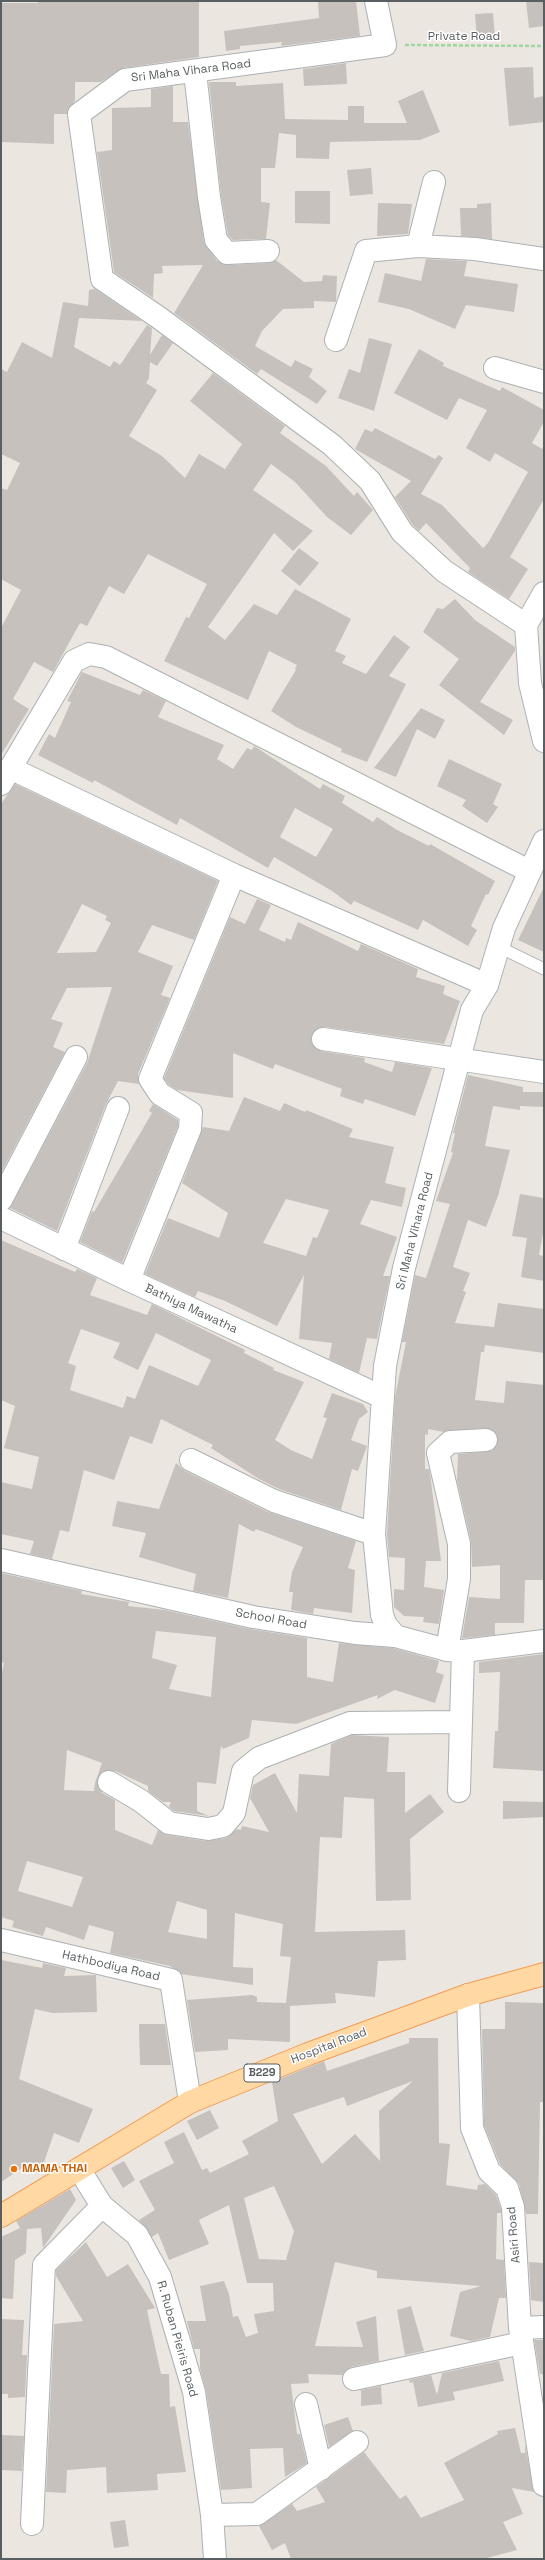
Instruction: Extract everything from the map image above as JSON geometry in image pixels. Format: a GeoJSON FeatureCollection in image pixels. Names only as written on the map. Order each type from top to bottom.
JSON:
{"type":"FeatureCollection","features":[{"type":"Feature","properties":{"kind":"main road","name":"Hospital Road"},"geometry":{"type":"LineString","coordinates":[[1,2216],[190,2102],[308,2054],[468,1995],[544,1974]]}},
{"type":"Feature","properties":{"kind":"street"},"geometry":{"type":"LineString","coordinates":[[376,1],[385,45]]}},
{"type":"Feature","properties":{"kind":"street","name":"Sri Maha Vihara Road"},"geometry":{"type":"LineString","coordinates":[[385,45],[195,72],[124,80],[79,114],[102,279],[158,317],[332,445],[370,481],[402,532],[444,571],[526,625]]}},
{"type":"Feature","properties":{"kind":"street"},"geometry":{"type":"LineString","coordinates":[[195,72],[209,197],[216,240],[227,253],[268,252]]}},
{"type":"Feature","properties":{"kind":"street"},"geometry":{"type":"LineString","coordinates":[[418,246],[434,182]]}},
{"type":"Feature","properties":{"kind":"street"},"geometry":{"type":"LineString","coordinates":[[336,340],[366,250],[418,246],[475,249],[544,259]]}},
{"type":"Feature","properties":{"kind":"street"},"geometry":{"type":"LineString","coordinates":[[495,368],[544,382]]}},
{"type":"Feature","properties":{"kind":"street"},"geometry":{"type":"LineString","coordinates":[[544,593],[526,625],[530,683],[544,741]]}},
{"type":"Feature","properties":{"kind":"street"},"geometry":{"type":"LineString","coordinates":[[487,985],[5,776],[74,661],[89,654],[106,657],[529,871]]}},
{"type":"Feature","properties":{"kind":"street","name":"Sri Maha Vihara Road"},"geometry":{"type":"LineString","coordinates":[[396,1636],[386,1625],[382,1615],[374,1534],[385,1366],[404,1268],[472,1010],[487,985],[499,947],[529,871],[544,840]]}},
{"type":"Feature","properties":{"kind":"street"},"geometry":{"type":"LineString","coordinates":[[130,1280],[190,1129],[191,1113],[160,1094],[150,1079],[234,875]]}},
{"type":"Feature","properties":{"kind":"street"},"geometry":{"type":"LineString","coordinates":[[323,1039],[459,1058],[544,1072]]}},
{"type":"Feature","properties":{"kind":"street"},"geometry":{"type":"LineString","coordinates":[[1,1200],[76,1057]]}},
{"type":"Feature","properties":{"kind":"street"},"geometry":{"type":"LineString","coordinates":[[64,1249],[118,1108]]}},
{"type":"Feature","properties":{"kind":"street","name":"Bathiya Mawatha"},"geometry":{"type":"LineString","coordinates":[[1,1218],[64,1249],[382,1397]]}},
{"type":"Feature","properties":{"kind":"street"},"geometry":{"type":"LineString","coordinates":[[459,1791],[460,1722],[455,1651],[459,1579],[459,1544],[438,1454],[450,1442],[486,1440]]}},
{"type":"Feature","properties":{"kind":"street"},"geometry":{"type":"LineString","coordinates":[[191,1460],[274,1501],[374,1534]]}},
{"type":"Feature","properties":{"kind":"street","name":"School Road"},"geometry":{"type":"LineString","coordinates":[[1,1560],[253,1617],[355,1633],[396,1636],[455,1651],[544,1641]]}},
{"type":"Feature","properties":{"kind":"street"},"geometry":{"type":"LineString","coordinates":[[109,1782],[141,1801],[169,1823],[208,1829],[223,1826],[234,1813],[243,1771],[259,1758],[350,1723],[460,1722]]}},
{"type":"Feature","properties":{"kind":"street","name":"Hathbodiya Road"},"geometry":{"type":"LineString","coordinates":[[1,1940],[171,1980],[190,2102]]}},
{"type":"Feature","properties":{"kind":"street","name":"Asiri Road"},"geometry":{"type":"LineString","coordinates":[[468,1995],[472,2128],[489,2171],[507,2188],[513,2207],[521,2335],[544,2484]]}},
{"type":"Feature","properties":{"kind":"street","name":"R. Ruban Pieiris Road"},"geometry":{"type":"LineString","coordinates":[[79,2169],[102,2206],[137,2235],[160,2278],[194,2392],[212,2515],[215,2559]]}},
{"type":"Feature","properties":{"kind":"street"},"geometry":{"type":"LineString","coordinates":[[32,2524],[44,2265],[102,2206]]}},
{"type":"Feature","properties":{"kind":"street"},"geometry":{"type":"LineString","coordinates":[[354,2379],[521,2335],[544,2327]]}},
{"type":"Feature","properties":{"kind":"street"},"geometry":{"type":"LineString","coordinates":[[306,2404],[320,2469]]}},
{"type":"Feature","properties":{"kind":"street"},"geometry":{"type":"LineString","coordinates":[[212,2515],[257,2514],[357,2442]]}},
{"type":"Feature","properties":{"kind":"lane"},"geometry":{"type":"LineString","coordinates":[[499,947],[544,969]]}},
{"type":"Feature","properties":{"kind":"path","name":"Private Road"},"geometry":{"type":"LineString","coordinates":[[385,45],[544,46]]}},
{"type":"Feature","properties":{"kind":"building"},"geometry":{"type":"Polygon","coordinates":[[[38,1],[199,1],[199,57],[123,68],[101,82],[75,82],[75,101],[68,109],[67,114],[54,114],[54,144],[1,142],[1,3],[38,3],[38,1]]]}},
{"type":"Feature","properties":{"kind":"building"},"geometry":{"type":"Polygon","coordinates":[[[318,1],[356,1],[360,36],[281,46],[282,42],[240,46],[240,49],[226,51],[224,31],[319,18],[318,1]]]}},
{"type":"Feature","properties":{"kind":"building"},"geometry":{"type":"Polygon","coordinates":[[[526,1],[544,1],[544,26],[529,28],[526,1]]]}},
{"type":"Feature","properties":{"kind":"building"},"geometry":{"type":"Polygon","coordinates":[[[493,13],[495,37],[477,39],[475,14],[493,13]]]}},
{"type":"Feature","properties":{"kind":"building"},"geometry":{"type":"Polygon","coordinates":[[[346,63],[347,84],[304,86],[303,69],[346,63]]]}},
{"type":"Feature","properties":{"kind":"building"},"geometry":{"type":"Polygon","coordinates":[[[533,67],[534,98],[544,96],[544,122],[509,126],[504,68],[533,67]]]}},
{"type":"Feature","properties":{"kind":"building"},"geometry":{"type":"Polygon","coordinates":[[[209,82],[236,82],[236,86],[283,83],[285,119],[348,120],[348,106],[364,106],[364,123],[407,123],[398,101],[423,90],[440,132],[420,140],[330,142],[329,159],[296,158],[296,135],[279,133],[275,168],[261,168],[261,202],[270,203],[266,239],[233,240],[228,235],[221,195],[209,82]]]}},
{"type":"Feature","properties":{"kind":"building"},"geometry":{"type":"Polygon","coordinates":[[[173,86],[173,122],[188,122],[204,242],[217,261],[228,265],[269,263],[276,260],[304,282],[322,281],[323,275],[337,276],[336,302],[314,301],[314,308],[283,309],[262,331],[255,346],[291,367],[295,360],[313,369],[309,377],[327,391],[317,404],[261,369],[257,374],[174,313],[203,265],[162,266],[163,273],[154,274],[153,298],[114,272],[97,152],[112,150],[112,108],[151,107],[151,89],[173,86]]]}},
{"type":"Feature","properties":{"kind":"building"},"geometry":{"type":"Polygon","coordinates":[[[371,168],[373,194],[350,196],[347,170],[371,168]]]}},
{"type":"Feature","properties":{"kind":"building"},"geometry":{"type":"Polygon","coordinates":[[[295,191],[330,191],[330,224],[295,223],[295,191]]]}},
{"type":"Feature","properties":{"kind":"building"},"geometry":{"type":"Polygon","coordinates":[[[378,203],[412,204],[408,234],[377,236],[378,203]]]}},
{"type":"Feature","properties":{"kind":"building"},"geometry":{"type":"Polygon","coordinates":[[[491,203],[492,239],[461,236],[460,208],[477,208],[477,204],[491,203]]]}},
{"type":"Feature","properties":{"kind":"building"},"geometry":{"type":"Polygon","coordinates":[[[426,259],[467,261],[464,276],[518,284],[514,312],[466,305],[455,329],[409,309],[378,302],[385,273],[421,281],[426,259]]]}},
{"type":"Feature","properties":{"kind":"building"},"geometry":{"type":"Polygon","coordinates":[[[95,289],[142,321],[79,318],[74,347],[110,367],[114,361],[120,365],[147,325],[152,328],[150,355],[162,335],[173,343],[157,366],[150,362],[149,378],[146,383],[157,390],[129,436],[162,456],[185,478],[199,454],[225,469],[242,444],[190,401],[213,373],[285,426],[280,433],[326,466],[354,496],[357,492],[373,510],[351,535],[327,517],[295,482],[271,464],[253,490],[313,531],[293,551],[274,533],[208,627],[225,640],[254,604],[277,615],[295,589],[351,619],[335,651],[346,656],[342,663],[366,674],[394,635],[410,647],[389,676],[406,684],[367,762],[341,752],[342,749],[296,727],[271,711],[296,670],[297,665],[269,651],[248,700],[164,661],[186,617],[189,618],[207,584],[148,554],[124,594],[109,586],[87,626],[80,623],[53,672],[34,662],[13,699],[29,709],[1,755],[1,628],[21,590],[1,579],[1,488],[7,490],[20,463],[1,454],[1,369],[7,372],[22,342],[52,358],[63,302],[88,306],[89,290],[95,289]]]}},
{"type":"Feature","properties":{"kind":"building"},"geometry":{"type":"Polygon","coordinates":[[[369,338],[392,344],[374,411],[338,398],[349,369],[360,373],[369,338]]]}},
{"type":"Feature","properties":{"kind":"building"},"geometry":{"type":"Polygon","coordinates":[[[419,349],[444,363],[443,366],[500,391],[502,387],[544,410],[544,422],[532,443],[542,449],[544,446],[544,499],[510,557],[528,569],[509,599],[468,572],[470,568],[426,523],[419,531],[412,524],[395,497],[411,481],[355,449],[365,429],[372,432],[375,428],[435,459],[439,455],[443,458],[421,494],[442,505],[483,548],[488,543],[528,472],[495,453],[490,462],[466,448],[487,410],[459,398],[447,420],[394,393],[419,349]]]}},
{"type":"Feature","properties":{"kind":"building"},"geometry":{"type":"Polygon","coordinates":[[[299,548],[319,563],[300,586],[281,571],[299,548]]]}},
{"type":"Feature","properties":{"kind":"building"},"geometry":{"type":"Polygon","coordinates":[[[455,599],[475,620],[515,647],[515,651],[480,702],[513,720],[504,735],[439,685],[459,659],[423,632],[437,608],[443,609],[455,599]]]}},
{"type":"Feature","properties":{"kind":"building"},"geometry":{"type":"Polygon","coordinates":[[[82,672],[140,695],[143,690],[166,701],[158,717],[224,745],[217,759],[233,769],[247,748],[252,750],[254,746],[320,789],[323,784],[345,796],[342,803],[373,822],[377,817],[397,830],[429,846],[430,844],[495,881],[488,895],[486,894],[471,926],[477,930],[468,946],[423,920],[418,930],[354,901],[351,905],[332,891],[274,857],[268,868],[180,818],[177,825],[94,780],[93,783],[38,755],[49,734],[55,738],[71,702],[67,701],[82,672]],[[295,808],[280,837],[316,857],[333,829],[295,808]]]}},
{"type":"Feature","properties":{"kind":"building"},"geometry":{"type":"Polygon","coordinates":[[[421,708],[445,720],[435,739],[417,729],[396,777],[374,768],[421,708]]]}},
{"type":"Feature","properties":{"kind":"building"},"geometry":{"type":"Polygon","coordinates":[[[449,759],[502,784],[493,804],[498,807],[487,823],[462,806],[466,800],[437,786],[449,759]]]}},
{"type":"Feature","properties":{"kind":"building"},"geometry":{"type":"Polygon","coordinates":[[[15,784],[218,881],[194,940],[152,925],[138,952],[173,966],[161,995],[170,998],[138,1074],[139,1084],[118,1081],[106,1104],[57,1231],[10,1208],[87,1063],[112,987],[67,988],[51,1019],[63,1023],[53,1047],[65,1052],[1,1173],[1,804],[15,784]],[[82,904],[57,953],[96,952],[111,923],[105,920],[107,916],[82,904]]]}},
{"type":"Feature","properties":{"kind":"building"},"geometry":{"type":"Polygon","coordinates":[[[544,887],[544,952],[518,940],[544,887]]]}},
{"type":"Feature","properties":{"kind":"building"},"geometry":{"type":"Polygon","coordinates":[[[257,899],[271,905],[259,930],[285,942],[286,938],[291,940],[298,922],[358,951],[361,944],[418,969],[416,977],[445,986],[443,994],[460,1001],[444,1044],[325,1027],[318,1028],[311,1037],[312,1044],[321,1051],[365,1058],[364,1062],[392,1072],[395,1062],[432,1068],[415,1116],[365,1099],[363,1104],[340,1096],[342,1089],[275,1064],[273,1069],[233,1053],[233,1098],[177,1090],[169,1085],[164,1078],[230,917],[245,924],[257,899]]]}},
{"type":"Feature","properties":{"kind":"building"},"geometry":{"type":"Polygon","coordinates":[[[468,1075],[523,1087],[523,1092],[544,1092],[544,1107],[520,1106],[520,1110],[493,1106],[485,1146],[510,1150],[498,1196],[486,1227],[468,1220],[453,1267],[470,1273],[463,1291],[466,1292],[455,1323],[494,1327],[498,1303],[544,1309],[544,1353],[485,1345],[484,1352],[481,1352],[475,1400],[504,1403],[506,1381],[544,1385],[544,1580],[525,1580],[524,1623],[495,1623],[495,1635],[462,1638],[469,1597],[500,1599],[500,1565],[472,1567],[471,1541],[457,1480],[458,1454],[492,1451],[498,1440],[496,1433],[485,1428],[444,1432],[428,1429],[428,1435],[425,1434],[425,1469],[429,1469],[430,1473],[441,1561],[426,1561],[424,1587],[444,1590],[439,1624],[423,1622],[424,1617],[404,1616],[394,1607],[394,1589],[404,1590],[405,1558],[389,1557],[387,1534],[395,1397],[406,1342],[402,1342],[415,1275],[426,1278],[450,1204],[436,1201],[453,1153],[451,1152],[455,1133],[453,1133],[468,1075]]]}},
{"type":"Feature","properties":{"kind":"building"},"geometry":{"type":"Polygon","coordinates":[[[244,1097],[280,1111],[284,1103],[305,1112],[306,1110],[353,1129],[349,1137],[394,1147],[385,1183],[406,1188],[402,1207],[371,1200],[360,1224],[397,1237],[383,1276],[390,1276],[377,1339],[367,1338],[359,1373],[329,1359],[332,1343],[299,1339],[304,1275],[277,1326],[225,1301],[198,1291],[195,1297],[145,1274],[168,1218],[219,1238],[228,1213],[182,1183],[203,1127],[229,1131],[244,1097]],[[286,1199],[263,1243],[306,1256],[313,1237],[317,1238],[329,1210],[286,1199]]]}},
{"type":"Feature","properties":{"kind":"building"},"geometry":{"type":"Polygon","coordinates":[[[153,1104],[178,1120],[178,1126],[122,1263],[80,1242],[92,1211],[94,1212],[152,1113],[149,1111],[153,1104]]]}},
{"type":"Feature","properties":{"kind":"building"},"geometry":{"type":"Polygon","coordinates":[[[520,1194],[544,1198],[544,1228],[539,1255],[544,1256],[544,1281],[521,1277],[527,1238],[512,1236],[520,1194]]]}},
{"type":"Feature","properties":{"kind":"building"},"geometry":{"type":"Polygon","coordinates":[[[1,1240],[75,1272],[77,1269],[97,1278],[90,1295],[147,1315],[152,1304],[245,1350],[244,1353],[274,1368],[273,1370],[304,1382],[275,1440],[291,1450],[312,1459],[327,1418],[323,1417],[332,1393],[363,1404],[368,1412],[359,1419],[351,1440],[367,1446],[358,1471],[352,1469],[341,1510],[279,1489],[259,1479],[211,1448],[213,1445],[161,1419],[152,1444],[130,1436],[114,1480],[84,1470],[69,1532],[60,1530],[52,1559],[30,1554],[34,1541],[1,1534],[1,1482],[32,1489],[39,1457],[4,1448],[15,1406],[1,1400],[1,1240]],[[81,1329],[68,1363],[76,1366],[70,1390],[123,1408],[127,1396],[135,1399],[149,1365],[198,1386],[211,1360],[156,1333],[138,1370],[113,1358],[120,1343],[81,1329]]]}},
{"type":"Feature","properties":{"kind":"building"},"geometry":{"type":"Polygon","coordinates":[[[176,1463],[185,1471],[268,1512],[356,1541],[348,1568],[355,1570],[352,1613],[314,1608],[313,1614],[291,1610],[293,1592],[289,1592],[292,1572],[303,1547],[256,1529],[254,1532],[239,1524],[228,1598],[193,1591],[196,1574],[139,1557],[146,1533],[112,1526],[117,1501],[159,1509],[176,1463]]]}},
{"type":"Feature","properties":{"kind":"building"},"geometry":{"type":"Polygon","coordinates":[[[1,1573],[82,1591],[81,1594],[129,1602],[128,1606],[165,1610],[250,1629],[307,1638],[307,1677],[333,1682],[339,1643],[393,1648],[439,1661],[436,1672],[444,1675],[435,1703],[395,1690],[377,1699],[378,1695],[296,1724],[252,1720],[249,1738],[223,1749],[221,1746],[216,1784],[197,1782],[197,1811],[209,1816],[174,1811],[169,1807],[171,1802],[163,1802],[148,1791],[148,1786],[115,1771],[103,1771],[97,1781],[102,1793],[115,1800],[115,1830],[152,1845],[158,1830],[167,1835],[206,1841],[226,1838],[237,1829],[241,1830],[242,1826],[269,1832],[250,1798],[253,1785],[275,1773],[297,1813],[299,1774],[329,1776],[331,1744],[352,1735],[389,1737],[387,1772],[405,1772],[405,1813],[430,1794],[444,1812],[410,1839],[411,1900],[376,1901],[374,1799],[344,1797],[342,1838],[320,1837],[315,1932],[405,1930],[406,1960],[378,1961],[375,1997],[335,1993],[336,2003],[290,2006],[290,2042],[228,2039],[228,2050],[195,2052],[187,2000],[252,1995],[257,1997],[257,2002],[286,2003],[291,1957],[280,1956],[283,1924],[235,1913],[233,1967],[253,1968],[253,1985],[181,1974],[170,1966],[110,1953],[114,1932],[89,1925],[84,1940],[46,1927],[43,1936],[12,1927],[14,1921],[1,1917],[1,1677],[4,1663],[1,1662],[1,1573]],[[156,1631],[152,1658],[177,1665],[169,1689],[211,1697],[216,1637],[156,1631]],[[67,1750],[64,1790],[94,1791],[95,1783],[102,1763],[67,1750]],[[27,1861],[18,1891],[72,1907],[83,1877],[27,1861]],[[177,1901],[168,1932],[207,1939],[207,1910],[177,1901]]]}},
{"type":"Feature","properties":{"kind":"building"},"geometry":{"type":"Polygon","coordinates":[[[544,1654],[544,1771],[493,1768],[495,1731],[498,1731],[500,1672],[479,1673],[479,1662],[544,1654]]]}},
{"type":"Feature","properties":{"kind":"building"},"geometry":{"type":"Polygon","coordinates":[[[503,1801],[544,1802],[544,1817],[503,1819],[503,1801]]]}},
{"type":"Feature","properties":{"kind":"building"},"geometry":{"type":"Polygon","coordinates":[[[1,1960],[42,1968],[43,1963],[66,1968],[64,1976],[96,1975],[97,2012],[52,2013],[35,2009],[19,2079],[93,2109],[79,2143],[54,2133],[40,2174],[22,2168],[1,2182],[1,1960]]]}},
{"type":"Feature","properties":{"kind":"building"},"geometry":{"type":"Polygon","coordinates":[[[505,2002],[544,2003],[544,2102],[540,2102],[538,2214],[526,2214],[519,2184],[500,2164],[484,2125],[482,2029],[505,2029],[505,2002]]]}},
{"type":"Feature","properties":{"kind":"building"},"geometry":{"type":"Polygon","coordinates":[[[139,2024],[165,2024],[171,2065],[140,2065],[139,2024]]]}},
{"type":"Feature","properties":{"kind":"building"},"geometry":{"type":"Polygon","coordinates":[[[409,2038],[438,2038],[439,2143],[450,2144],[446,2185],[477,2190],[478,2185],[485,2184],[496,2195],[501,2209],[501,2213],[497,2213],[496,2259],[504,2260],[506,2298],[499,2298],[490,2337],[471,2341],[450,2336],[460,2292],[481,2286],[377,2278],[377,2271],[335,2262],[315,2346],[363,2347],[356,2322],[376,2316],[379,2361],[351,2367],[342,2375],[308,2374],[309,2383],[291,2384],[297,2434],[300,2434],[307,2463],[285,2477],[283,2448],[250,2449],[252,2488],[221,2490],[206,2390],[200,2368],[200,2349],[194,2349],[187,2321],[206,2321],[200,2286],[224,2281],[229,2294],[233,2317],[238,2316],[246,2337],[258,2333],[254,2314],[274,2311],[273,2283],[247,2283],[229,2205],[199,2220],[209,2244],[169,2260],[158,2233],[152,2237],[139,2220],[155,2210],[139,2181],[174,2163],[164,2142],[184,2132],[202,2170],[207,2168],[210,2173],[249,2154],[242,2141],[278,2121],[272,2082],[324,2061],[327,2071],[409,2043],[409,2038]],[[413,2081],[347,2106],[344,2097],[293,2114],[322,2164],[355,2134],[380,2161],[379,2111],[413,2081]],[[274,2186],[244,2198],[259,2259],[286,2260],[294,2231],[274,2186]]]}},
{"type":"Feature","properties":{"kind":"building"},"geometry":{"type":"Polygon","coordinates":[[[210,2110],[219,2128],[197,2140],[187,2121],[210,2110]]]}},
{"type":"Feature","properties":{"kind":"building"},"geometry":{"type":"Polygon","coordinates":[[[124,2161],[135,2180],[123,2188],[111,2168],[124,2161]]]}},
{"type":"Feature","properties":{"kind":"building"},"geometry":{"type":"Polygon","coordinates":[[[70,2189],[76,2200],[43,2248],[41,2228],[27,2229],[26,2253],[15,2260],[13,2299],[1,2298],[1,2237],[20,2228],[16,2221],[70,2189]]]}},
{"type":"Feature","properties":{"kind":"building"},"geometry":{"type":"Polygon","coordinates":[[[86,2242],[107,2277],[128,2264],[155,2308],[147,2310],[161,2374],[169,2374],[170,2407],[175,2406],[186,2472],[157,2474],[158,2490],[107,2493],[106,2467],[67,2470],[66,2493],[46,2492],[54,2324],[83,2321],[56,2276],[56,2270],[86,2242]]]}},
{"type":"Feature","properties":{"kind":"building"},"geometry":{"type":"Polygon","coordinates":[[[529,2262],[544,2263],[544,2302],[531,2300],[529,2262]]]}},
{"type":"Feature","properties":{"kind":"building"},"geometry":{"type":"Polygon","coordinates":[[[411,2306],[424,2351],[405,2355],[397,2310],[411,2306]]]}},
{"type":"Feature","properties":{"kind":"building"},"geometry":{"type":"Polygon","coordinates":[[[1,2319],[24,2320],[22,2355],[27,2355],[25,2397],[8,2398],[8,2394],[1,2394],[1,2319]]]}},
{"type":"Feature","properties":{"kind":"building"},"geometry":{"type":"Polygon","coordinates":[[[534,2340],[544,2340],[544,2374],[540,2374],[534,2340]]]}},
{"type":"Feature","properties":{"kind":"building"},"geometry":{"type":"Polygon","coordinates":[[[499,2361],[504,2381],[453,2392],[455,2400],[418,2407],[413,2382],[410,2383],[409,2380],[431,2375],[437,2395],[442,2373],[499,2361]]]}},
{"type":"Feature","properties":{"kind":"building"},"geometry":{"type":"Polygon","coordinates":[[[381,2386],[382,2404],[361,2406],[361,2390],[381,2386]]]}},
{"type":"Feature","properties":{"kind":"building"},"geometry":{"type":"Polygon","coordinates":[[[348,2417],[353,2431],[329,2447],[324,2425],[348,2417]]]}},
{"type":"Feature","properties":{"kind":"building"},"geometry":{"type":"Polygon","coordinates":[[[515,2428],[521,2453],[525,2453],[525,2444],[534,2492],[512,2488],[523,2514],[503,2522],[517,2550],[483,2559],[291,2559],[285,2543],[272,2550],[259,2526],[292,2504],[297,2511],[325,2502],[316,2487],[364,2452],[400,2499],[406,2495],[421,2518],[464,2500],[444,2463],[498,2434],[497,2431],[515,2428]]]}},
{"type":"Feature","properties":{"kind":"building"},"geometry":{"type":"Polygon","coordinates":[[[1,2435],[24,2436],[22,2471],[1,2470],[1,2435]]]}},
{"type":"Feature","properties":{"kind":"building"},"geometry":{"type":"Polygon","coordinates":[[[125,2520],[129,2546],[114,2548],[110,2522],[125,2520]]]}},
{"type":"Feature","properties":{"kind":"place","name":"MAMA THAI"},"geometry":{"type":"Point","coordinates":[14,2169]}}]}
